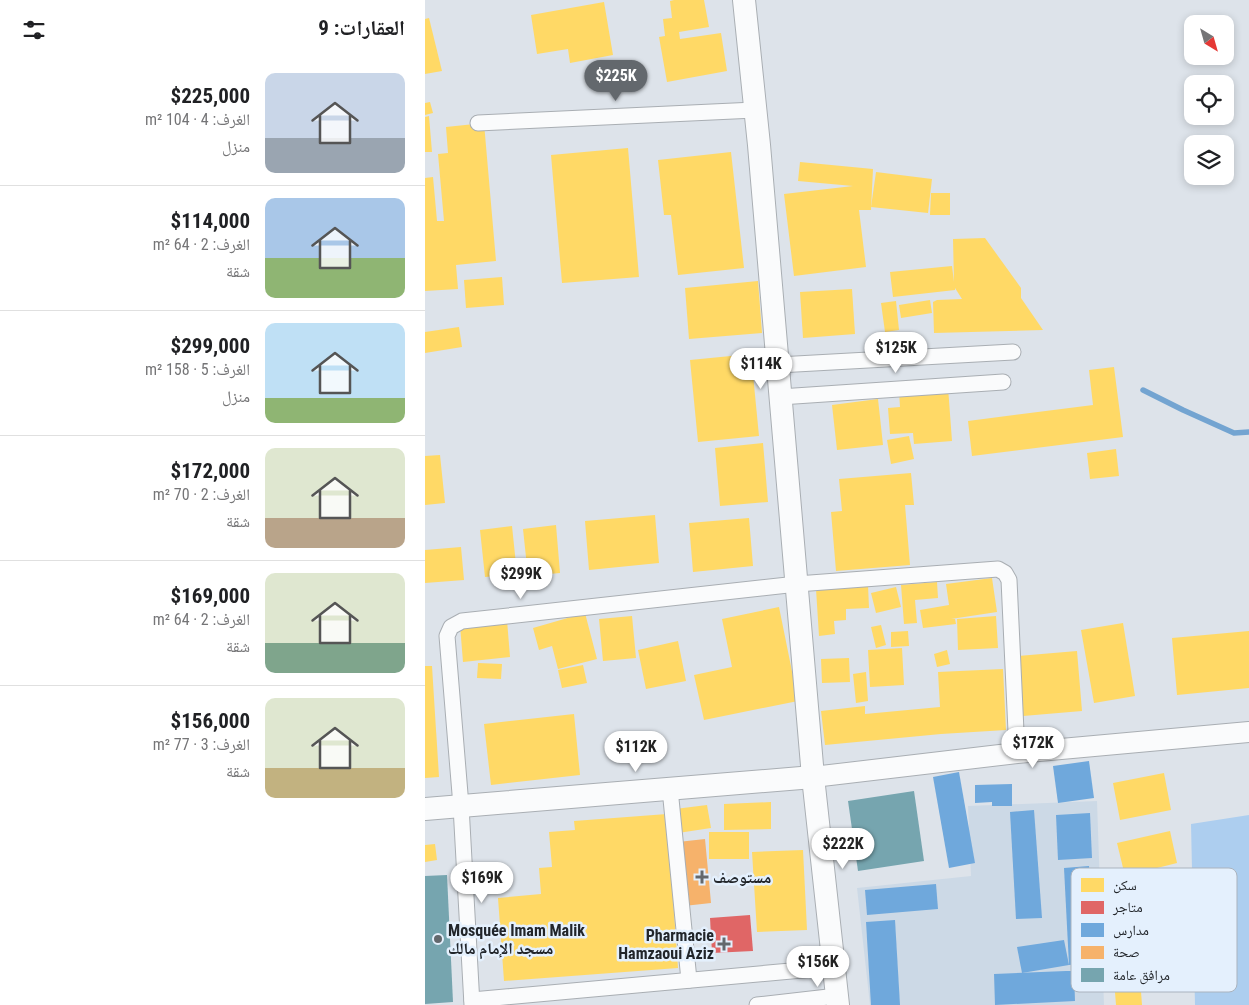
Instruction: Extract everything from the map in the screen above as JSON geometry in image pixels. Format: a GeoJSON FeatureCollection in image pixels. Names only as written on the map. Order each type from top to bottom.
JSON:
{"type":"FeatureCollection","features":[{"type":"Feature","properties":{"kind":"main road"},"geometry":{"type":"LineString","coordinates":[[744,0],[781,397],[813,776],[838,1001]]}},
{"type":"Feature","properties":{"kind":"main road"},"geometry":{"type":"LineString","coordinates":[[425,809],[670,790],[813,776]]}},
{"type":"Feature","properties":{"kind":"street"},"geometry":{"type":"LineString","coordinates":[[478,123],[755,110]]}},
{"type":"Feature","properties":{"kind":"street"},"geometry":{"type":"LineString","coordinates":[[778,365],[1013,352]]}},
{"type":"Feature","properties":{"kind":"street"},"geometry":{"type":"LineString","coordinates":[[781,397],[1003,382]]}},
{"type":"Feature","properties":{"kind":"street"},"geometry":{"type":"LineString","coordinates":[[835,967],[472,1003],[461,806],[447,636],[451,627],[462,621],[797,584],[998,568],[1005,573],[1009,580],[1017,753]]}},
{"type":"Feature","properties":{"kind":"street"},"geometry":{"type":"LineString","coordinates":[[813,776],[1017,753],[1249,732]]}},
{"type":"Feature","properties":{"kind":"street"},"geometry":{"type":"LineString","coordinates":[[670,790],[689,980]]}},
{"type":"Feature","properties":{"kind":"street"},"geometry":{"type":"LineString","coordinates":[[757,1005],[838,1001]]}},
{"type":"Feature","properties":{"kind":"shaded area"},"geometry":{"type":"Polygon","coordinates":[[[1097,801],[1099,868],[1071,868],[1071,992],[1104,992],[1104,1005],[870,1005],[857,888],[971,876],[968,806],[1097,801]]]}},
{"type":"Feature","properties":{"kind":"shaded area"},"geometry":{"type":"Polygon","coordinates":[[[1249,815],[1249,1005],[1195,1005],[1195,992],[1237,992],[1237,868],[1192,868],[1191,824],[1249,815]]]}},
{"type":"Feature","properties":{"kind":"building: سكن"},"geometry":{"type":"Polygon","coordinates":[[[704,0],[709,27],[679,32],[680,39],[721,33],[727,71],[667,82],[659,37],[665,36],[663,19],[672,18],[670,1],[704,0]]]}},
{"type":"Feature","properties":{"kind":"building: سكن"},"geometry":{"type":"Polygon","coordinates":[[[604,2],[613,55],[570,63],[568,49],[537,54],[531,15],[604,2]]]}},
{"type":"Feature","properties":{"kind":"building: سكن"},"geometry":{"type":"Polygon","coordinates":[[[429,18],[442,71],[425,74],[425,19],[429,18]]]}},
{"type":"Feature","properties":{"kind":"building: سكن"},"geometry":{"type":"Polygon","coordinates":[[[430,102],[433,113],[425,115],[425,103],[430,102]]]}},
{"type":"Feature","properties":{"kind":"building: سكن"},"geometry":{"type":"Polygon","coordinates":[[[429,116],[432,152],[425,152],[425,117],[429,116]]]}},
{"type":"Feature","properties":{"kind":"building: سكن"},"geometry":{"type":"Polygon","coordinates":[[[484,123],[496,261],[456,265],[458,289],[425,291],[425,178],[433,177],[437,221],[444,221],[438,154],[448,153],[446,127],[484,123]]]}},
{"type":"Feature","properties":{"kind":"building: سكن"},"geometry":{"type":"Polygon","coordinates":[[[628,148],[639,277],[562,283],[551,155],[628,148]]]}},
{"type":"Feature","properties":{"kind":"building: سكن"},"geometry":{"type":"Polygon","coordinates":[[[731,152],[744,268],[678,275],[671,215],[664,215],[658,160],[731,152]]]}},
{"type":"Feature","properties":{"kind":"building: سكن"},"geometry":{"type":"Polygon","coordinates":[[[800,162],[873,169],[871,210],[859,210],[866,267],[794,276],[784,194],[853,186],[798,181],[800,162]]]}},
{"type":"Feature","properties":{"kind":"building: سكن"},"geometry":{"type":"Polygon","coordinates":[[[876,172],[932,179],[928,213],[871,207],[876,172]]]}},
{"type":"Feature","properties":{"kind":"building: سكن"},"geometry":{"type":"Polygon","coordinates":[[[931,193],[950,193],[950,215],[930,215],[931,193]]]}},
{"type":"Feature","properties":{"kind":"building: سكن"},"geometry":{"type":"Polygon","coordinates":[[[985,238],[1021,288],[1021,298],[1043,330],[934,333],[933,302],[937,300],[962,299],[955,288],[955,290],[893,297],[890,272],[952,266],[954,282],[953,239],[985,238]]]}},
{"type":"Feature","properties":{"kind":"building: سكن"},"geometry":{"type":"Polygon","coordinates":[[[502,277],[504,305],[466,308],[464,280],[502,277]]]}},
{"type":"Feature","properties":{"kind":"building: سكن"},"geometry":{"type":"Polygon","coordinates":[[[758,281],[762,333],[689,339],[685,288],[758,281]]]}},
{"type":"Feature","properties":{"kind":"building: سكن"},"geometry":{"type":"Polygon","coordinates":[[[852,289],[855,334],[803,338],[800,292],[852,289]]]}},
{"type":"Feature","properties":{"kind":"building: سكن"},"geometry":{"type":"Polygon","coordinates":[[[930,300],[932,313],[901,318],[899,305],[930,300]]]}},
{"type":"Feature","properties":{"kind":"building: سكن"},"geometry":{"type":"Polygon","coordinates":[[[896,301],[899,330],[885,332],[881,303],[896,301]]]}},
{"type":"Feature","properties":{"kind":"building: سكن"},"geometry":{"type":"Polygon","coordinates":[[[459,327],[462,347],[425,353],[425,332],[459,327]]]}},
{"type":"Feature","properties":{"kind":"building: سكن"},"geometry":{"type":"Polygon","coordinates":[[[751,354],[759,436],[698,442],[690,360],[751,354]]]}},
{"type":"Feature","properties":{"kind":"building: سكن"},"geometry":{"type":"Polygon","coordinates":[[[1114,367],[1123,437],[972,456],[968,421],[1093,405],[1089,370],[1114,367]]]}},
{"type":"Feature","properties":{"kind":"building: سكن"},"geometry":{"type":"Polygon","coordinates":[[[948,387],[952,441],[914,444],[913,433],[890,434],[888,408],[900,407],[899,391],[948,387]]]}},
{"type":"Feature","properties":{"kind":"building: سكن"},"geometry":{"type":"Polygon","coordinates":[[[878,399],[883,445],[837,450],[832,405],[878,399]]]}},
{"type":"Feature","properties":{"kind":"building: سكن"},"geometry":{"type":"Polygon","coordinates":[[[909,436],[914,459],[891,464],[887,440],[909,436]]]}},
{"type":"Feature","properties":{"kind":"building: سكن"},"geometry":{"type":"Polygon","coordinates":[[[763,443],[768,502],[720,506],[715,448],[763,443]]]}},
{"type":"Feature","properties":{"kind":"building: سكن"},"geometry":{"type":"Polygon","coordinates":[[[1116,449],[1119,476],[1090,479],[1087,453],[1116,449]]]}},
{"type":"Feature","properties":{"kind":"building: سكن"},"geometry":{"type":"Polygon","coordinates":[[[440,455],[445,503],[425,505],[425,456],[440,455]]]}},
{"type":"Feature","properties":{"kind":"building: سكن"},"geometry":{"type":"Polygon","coordinates":[[[911,473],[914,505],[905,505],[910,565],[836,571],[831,512],[842,511],[839,479],[911,473]]]}},
{"type":"Feature","properties":{"kind":"building: سكن"},"geometry":{"type":"Polygon","coordinates":[[[655,515],[659,563],[589,570],[585,521],[655,515]]]}},
{"type":"Feature","properties":{"kind":"building: سكن"},"geometry":{"type":"Polygon","coordinates":[[[749,518],[753,566],[693,572],[689,523],[749,518]]]}},
{"type":"Feature","properties":{"kind":"building: سكن"},"geometry":{"type":"Polygon","coordinates":[[[556,525],[560,573],[528,576],[523,529],[556,525]]]}},
{"type":"Feature","properties":{"kind":"building: سكن"},"geometry":{"type":"Polygon","coordinates":[[[512,526],[517,574],[485,577],[480,530],[512,526]]]}},
{"type":"Feature","properties":{"kind":"building: سكن"},"geometry":{"type":"Polygon","coordinates":[[[461,547],[464,580],[425,583],[425,550],[461,547]]]}},
{"type":"Feature","properties":{"kind":"building: سكن"},"geometry":{"type":"Polygon","coordinates":[[[992,578],[997,612],[951,619],[955,619],[956,624],[923,628],[920,610],[949,605],[946,584],[992,578]]]}},
{"type":"Feature","properties":{"kind":"building: سكن"},"geometry":{"type":"Polygon","coordinates":[[[937,582],[938,598],[915,600],[917,623],[904,624],[901,585],[937,582]]]}},
{"type":"Feature","properties":{"kind":"building: سكن"},"geometry":{"type":"Polygon","coordinates":[[[868,585],[869,608],[846,609],[846,620],[834,621],[835,634],[819,636],[816,589],[868,585]]]}},
{"type":"Feature","properties":{"kind":"building: سكن"},"geometry":{"type":"Polygon","coordinates":[[[896,587],[901,607],[876,613],[871,593],[896,587]]]}},
{"type":"Feature","properties":{"kind":"building: سكن"},"geometry":{"type":"Polygon","coordinates":[[[779,607],[798,701],[704,720],[694,675],[732,667],[722,619],[779,607]]]}},
{"type":"Feature","properties":{"kind":"building: سكن"},"geometry":{"type":"Polygon","coordinates":[[[585,613],[597,659],[558,669],[552,646],[539,650],[533,628],[585,613]]]}},
{"type":"Feature","properties":{"kind":"building: سكن"},"geometry":{"type":"Polygon","coordinates":[[[632,616],[636,658],[603,661],[599,619],[632,616]]]}},
{"type":"Feature","properties":{"kind":"building: سكن"},"geometry":{"type":"Polygon","coordinates":[[[996,616],[998,648],[958,650],[957,619],[996,616]]]}},
{"type":"Feature","properties":{"kind":"building: سكن"},"geometry":{"type":"Polygon","coordinates":[[[507,620],[510,657],[463,662],[460,625],[507,620]]]}},
{"type":"Feature","properties":{"kind":"building: سكن"},"geometry":{"type":"Polygon","coordinates":[[[1123,623],[1135,696],[1094,703],[1081,630],[1123,623]]]}},
{"type":"Feature","properties":{"kind":"building: سكن"},"geometry":{"type":"Polygon","coordinates":[[[881,625],[886,645],[876,648],[871,627],[881,625]]]}},
{"type":"Feature","properties":{"kind":"building: سكن"},"geometry":{"type":"Polygon","coordinates":[[[908,631],[909,646],[891,647],[891,632],[908,631]]]}},
{"type":"Feature","properties":{"kind":"building: سكن"},"geometry":{"type":"Polygon","coordinates":[[[1249,631],[1249,688],[1177,695],[1172,638],[1249,631]]]}},
{"type":"Feature","properties":{"kind":"building: سكن"},"geometry":{"type":"Polygon","coordinates":[[[678,641],[686,681],[646,689],[638,650],[678,641]]]}},
{"type":"Feature","properties":{"kind":"building: سكن"},"geometry":{"type":"Polygon","coordinates":[[[902,648],[904,685],[870,687],[868,650],[902,648]]]}},
{"type":"Feature","properties":{"kind":"building: سكن"},"geometry":{"type":"Polygon","coordinates":[[[947,650],[950,664],[937,667],[934,654],[947,650]]]}},
{"type":"Feature","properties":{"kind":"building: سكن"},"geometry":{"type":"Polygon","coordinates":[[[1077,651],[1082,711],[1023,716],[1018,656],[1077,651]]]}},
{"type":"Feature","properties":{"kind":"building: سكن"},"geometry":{"type":"Polygon","coordinates":[[[849,658],[850,682],[822,683],[821,659],[849,658]]]}},
{"type":"Feature","properties":{"kind":"building: سكن"},"geometry":{"type":"Polygon","coordinates":[[[478,663],[502,664],[501,679],[477,678],[478,663]]]}},
{"type":"Feature","properties":{"kind":"building: سكن"},"geometry":{"type":"Polygon","coordinates":[[[583,665],[587,683],[562,688],[558,670],[583,665]]]}},
{"type":"Feature","properties":{"kind":"building: سكن"},"geometry":{"type":"Polygon","coordinates":[[[425,666],[432,666],[439,777],[425,778],[425,666]]]}},
{"type":"Feature","properties":{"kind":"building: سكن"},"geometry":{"type":"Polygon","coordinates":[[[1003,669],[1006,730],[825,745],[821,711],[865,706],[865,714],[940,707],[938,672],[1003,669]]]}},
{"type":"Feature","properties":{"kind":"building: سكن"},"geometry":{"type":"Polygon","coordinates":[[[866,672],[868,701],[856,703],[853,674],[866,672]]]}},
{"type":"Feature","properties":{"kind":"building: سكن"},"geometry":{"type":"Polygon","coordinates":[[[574,714],[580,775],[491,785],[484,724],[574,714]]]}},
{"type":"Feature","properties":{"kind":"building: سكن"},"geometry":{"type":"Polygon","coordinates":[[[1164,773],[1171,810],[1120,820],[1113,783],[1164,773]]]}},
{"type":"Feature","properties":{"kind":"building: سكن"},"geometry":{"type":"Polygon","coordinates":[[[771,802],[771,829],[724,830],[724,804],[771,802]]]}},
{"type":"Feature","properties":{"kind":"building: سكن"},"geometry":{"type":"Polygon","coordinates":[[[707,805],[711,828],[678,833],[675,809],[707,805]]]}},
{"type":"Feature","properties":{"kind":"building: سكن"},"geometry":{"type":"Polygon","coordinates":[[[667,814],[678,968],[504,981],[498,898],[541,894],[539,868],[552,867],[549,832],[575,830],[574,821],[667,814]]]}},
{"type":"Feature","properties":{"kind":"building: سكن"},"geometry":{"type":"Polygon","coordinates":[[[1170,831],[1177,863],[1157,868],[1123,868],[1117,843],[1170,831]]]}},
{"type":"Feature","properties":{"kind":"building: سكن"},"geometry":{"type":"Polygon","coordinates":[[[709,832],[749,832],[749,859],[709,859],[709,832]]]}},
{"type":"Feature","properties":{"kind":"building: سكن"},"geometry":{"type":"Polygon","coordinates":[[[435,844],[437,860],[425,862],[425,845],[435,844]]]}},
{"type":"Feature","properties":{"kind":"building: سكن"},"geometry":{"type":"Polygon","coordinates":[[[803,850],[807,930],[757,932],[752,852],[803,850]]]}},
{"type":"Feature","properties":{"kind":"building: سكن"},"geometry":{"type":"Polygon","coordinates":[[[1115,992],[1141,992],[1142,1005],[1116,1005],[1115,992]]]}},
{"type":"Feature","properties":{"kind":"building: متاجر"},"geometry":{"type":"Polygon","coordinates":[[[750,915],[753,951],[712,953],[710,918],[750,915]]]}},
{"type":"Feature","properties":{"kind":"building: مدارس"},"geometry":{"type":"Polygon","coordinates":[[[1089,761],[1094,798],[1058,803],[1053,766],[1089,761]]]}},
{"type":"Feature","properties":{"kind":"building: مدارس"},"geometry":{"type":"Polygon","coordinates":[[[959,772],[975,863],[949,868],[933,777],[959,772]]]}},
{"type":"Feature","properties":{"kind":"building: مدارس"},"geometry":{"type":"Polygon","coordinates":[[[1012,784],[1012,806],[992,806],[992,802],[975,803],[975,785],[1012,784]]]}},
{"type":"Feature","properties":{"kind":"building: مدارس"},"geometry":{"type":"Polygon","coordinates":[[[1034,810],[1042,918],[1016,919],[1010,812],[1034,810]]]}},
{"type":"Feature","properties":{"kind":"building: مدارس"},"geometry":{"type":"Polygon","coordinates":[[[1090,813],[1092,858],[1058,860],[1056,815],[1090,813]]]}},
{"type":"Feature","properties":{"kind":"building: مدارس"},"geometry":{"type":"Polygon","coordinates":[[[1089,866],[1089,868],[1071,868],[1071,965],[1069,965],[1064,868],[1089,866]]]}},
{"type":"Feature","properties":{"kind":"building: مدارس"},"geometry":{"type":"Polygon","coordinates":[[[936,884],[938,909],[867,915],[865,890],[936,884]]]}},
{"type":"Feature","properties":{"kind":"building: مدارس"},"geometry":{"type":"Polygon","coordinates":[[[895,920],[900,1005],[871,1005],[866,922],[895,920]]]}},
{"type":"Feature","properties":{"kind":"building: مدارس"},"geometry":{"type":"Polygon","coordinates":[[[1064,940],[1069,965],[1022,973],[1017,947],[1064,940]]]}},
{"type":"Feature","properties":{"kind":"building: مدارس"},"geometry":{"type":"Polygon","coordinates":[[[1071,971],[1071,992],[1075,992],[1075,1001],[995,1005],[994,974],[1071,971]]]}},
{"type":"Feature","properties":{"kind":"building: صحة"},"geometry":{"type":"Polygon","coordinates":[[[705,839],[711,903],[684,906],[678,842],[705,839]]]}},
{"type":"Feature","properties":{"kind":"building: مرافق عامة"},"geometry":{"type":"Polygon","coordinates":[[[914,791],[924,861],[858,871],[848,801],[914,791]]]}},
{"type":"Feature","properties":{"kind":"building: مرافق عامة","name":"Mosquée Imam Malik مسجد الإمام مالك"},"geometry":{"type":"Polygon","coordinates":[[[447,875],[453,1002],[425,1004],[425,876],[447,875]]]}},
{"type":"Feature","properties":{"kind":"waterway"},"geometry":{"type":"LineString","coordinates":[[1143,390],[1234,433],[1249,432]]}},
{"type":"Feature","properties":{"kind":"place","name":"مستوصف"},"geometry":{"type":"Point","coordinates":[702,877]}},
{"type":"Feature","properties":{"kind":"place","name":"Mosquée Imam Malik مسجد الإمام مالك"},"geometry":{"type":"Point","coordinates":[438,939]}},
{"type":"Feature","properties":{"kind":"place","name":"Pharmacie Hamzaoui Aziz"},"geometry":{"type":"Point","coordinates":[724,944]}}]}
